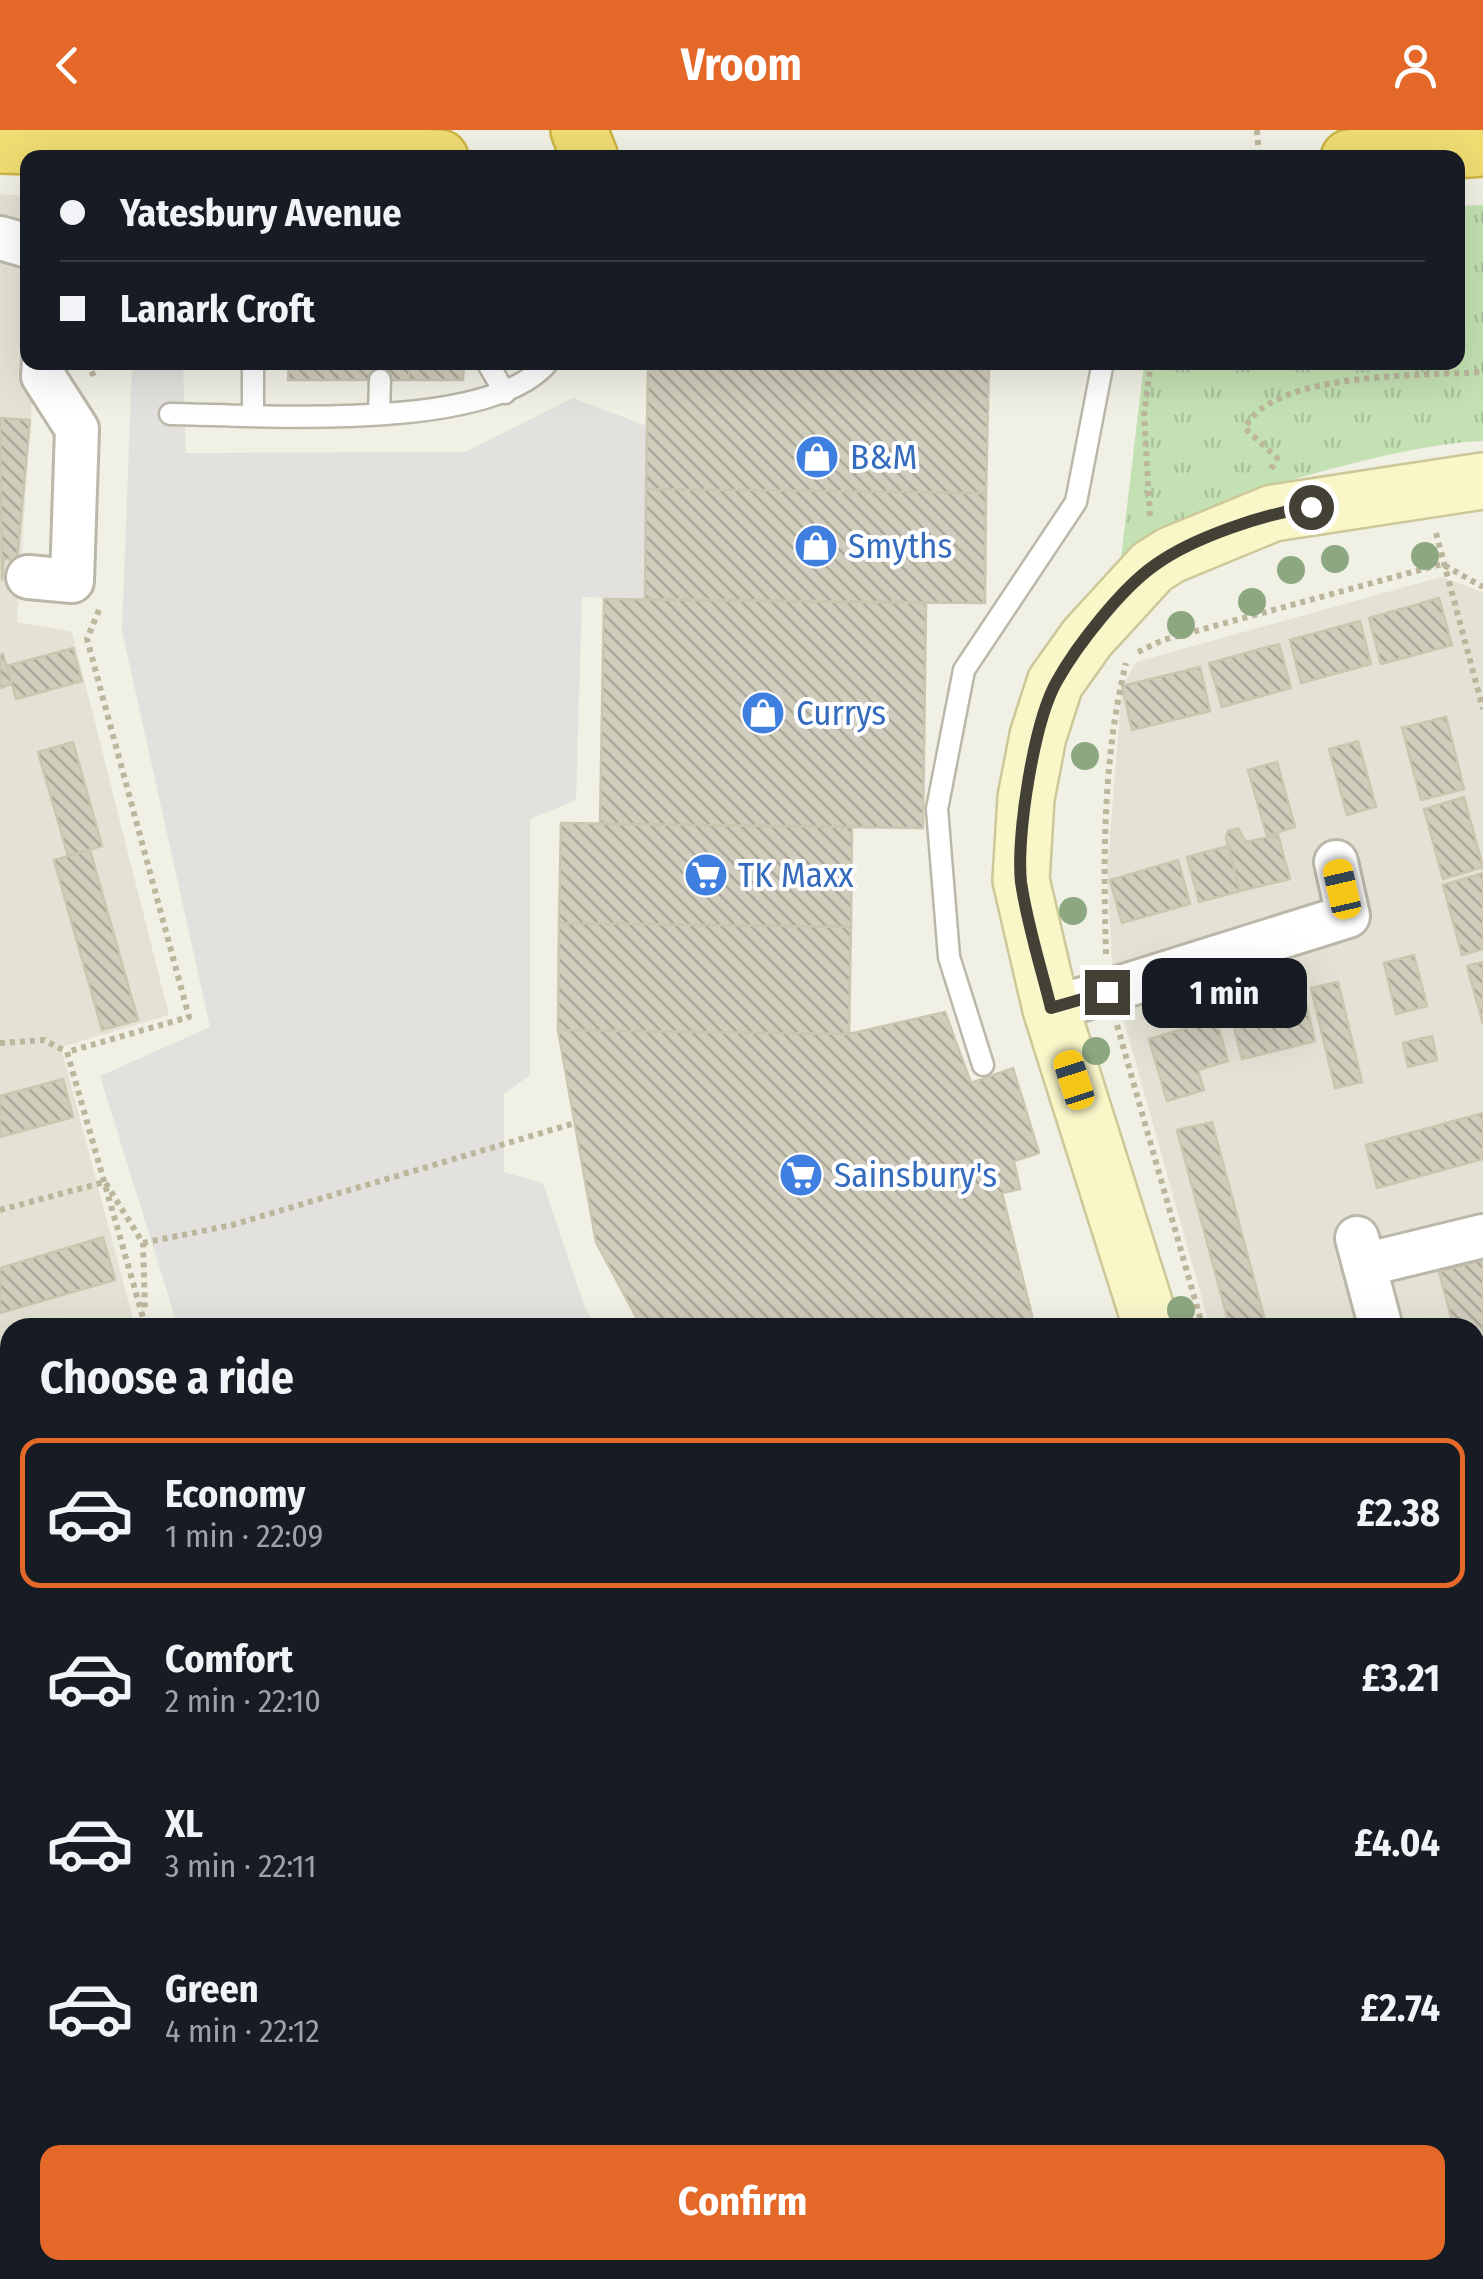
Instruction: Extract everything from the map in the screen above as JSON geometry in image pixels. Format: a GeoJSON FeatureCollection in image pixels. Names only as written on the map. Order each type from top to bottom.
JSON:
{"type":"FeatureCollection","features":[{"type":"Feature","properties":{"kind":"highway"},"geometry":{"type":"LineString","coordinates":[[0,145],[125,150]]}},
{"type":"Feature","properties":{"kind":"highway"},"geometry":{"type":"LineString","coordinates":[[1456,150],[1483,148]]}},
{"type":"Feature","properties":{"kind":"street"},"geometry":{"type":"LineString","coordinates":[[28,577],[72,581],[78,429],[44,370]]}},
{"type":"Feature","properties":{"kind":"street"},"geometry":{"type":"LineString","coordinates":[[1149,1318],[1051,1008],[1021,880],[1026,798],[1038,736],[1055,683],[1086,638],[1152,566],[1273,513],[1483,481]]}},
{"type":"Feature","properties":{"kind":"street"},"geometry":{"type":"LineString","coordinates":[[1051,1008],[1348,916],[1336,862]]}},
{"type":"Feature","properties":{"kind":"street"},"geometry":{"type":"LineString","coordinates":[[1378,1318],[1361,1251],[1483,1236]]}},
{"type":"Feature","properties":{"kind":"lane"},"geometry":{"type":"LineString","coordinates":[[253,415],[254,370]]}},
{"type":"Feature","properties":{"kind":"lane"},"geometry":{"type":"LineString","coordinates":[[492,370],[505,394]]}},
{"type":"Feature","properties":{"kind":"lane"},"geometry":{"type":"LineString","coordinates":[[170,414],[380,412],[462,407],[505,394],[537,370]]}},
{"type":"Feature","properties":{"kind":"lane"},"geometry":{"type":"LineString","coordinates":[[983,1066],[949,957],[936,809],[964,670],[1076,502],[1101,370]]}},
{"type":"Feature","properties":{"kind":"lane"},"geometry":{"type":"LineString","coordinates":[[380,380],[380,412]]}},
{"type":"Feature","properties":{"kind":"path"},"geometry":{"type":"LineString","coordinates":[[91,370],[100,394]]}},
{"type":"Feature","properties":{"kind":"path"},"geometry":{"type":"LineString","coordinates":[[1150,370],[1144,415],[1152,566]]}},
{"type":"Feature","properties":{"kind":"path"},"geometry":{"type":"LineString","coordinates":[[1253,474],[1272,469],[1277,458],[1245,428],[1252,414],[1316,384],[1483,372]]}},
{"type":"Feature","properties":{"kind":"path"},"geometry":{"type":"LineString","coordinates":[[1442,564],[1483,709]]}},
{"type":"Feature","properties":{"kind":"path"},"geometry":{"type":"LineString","coordinates":[[1201,1318],[1107,992],[1104,890],[1108,792],[1118,698],[1128,658],[1163,640],[1442,564],[1483,587]]}},
{"type":"Feature","properties":{"kind":"path"},"geometry":{"type":"LineString","coordinates":[[0,1043],[44,1040],[67,1052],[188,1017],[87,639],[100,607]]}},
{"type":"Feature","properties":{"kind":"path"},"geometry":{"type":"LineString","coordinates":[[67,1052],[143,1318]]}},
{"type":"Feature","properties":{"kind":"path"},"geometry":{"type":"LineString","coordinates":[[142,1242],[232,1226],[575,1122]]}},
{"type":"Feature","properties":{"kind":"path"},"geometry":{"type":"LineString","coordinates":[[0,1210],[104,1182]]}},
{"type":"Feature","properties":{"kind":"path"},"geometry":{"type":"LineString","coordinates":[[104,1182],[142,1242],[146,1318]]}},
{"type":"Feature","properties":{"kind":"shaded area"},"geometry":{"type":"Polygon","coordinates":[[[0,194],[20,195],[20,370],[29,370],[32,398],[17,622],[72,632],[169,1015],[61,1047],[133,1318],[0,1318],[0,194]]]}},
{"type":"Feature","properties":{"kind":"shaded area"},"geometry":{"type":"Polygon","coordinates":[[[132,370],[183,370],[186,453],[465,452],[573,398],[647,426],[645,599],[582,597],[576,800],[530,819],[530,1075],[504,1094],[504,1172],[543,1183],[591,1318],[175,1318],[100,1076],[210,1027],[122,631],[132,370]]]}},
{"type":"Feature","properties":{"kind":"shaded area"},"geometry":{"type":"Polygon","coordinates":[[[1441,577],[1483,592],[1483,1318],[1207,1318],[1113,982],[1107,871],[1122,686],[1136,662],[1441,577]]]}},
{"type":"Feature","properties":{"kind":"green space"},"geometry":{"type":"Polygon","coordinates":[[[1483,205],[1483,441],[1382,456],[1264,489],[1194,518],[1120,566],[1143,370],[1465,370],[1465,206],[1483,205]]]}},
{"type":"Feature","properties":{"kind":"building"},"geometry":{"type":"Polygon","coordinates":[[[289,370],[409,370],[409,380],[288,380],[289,370]]]}},
{"type":"Feature","properties":{"kind":"building"},"geometry":{"type":"Polygon","coordinates":[[[409,370],[464,370],[463,380],[409,380],[409,370]]]}},
{"type":"Feature","properties":{"kind":"building","name":"B&M"},"geometry":{"type":"Polygon","coordinates":[[[648,370],[989,370],[986,493],[646,489],[648,370]]]}},
{"type":"Feature","properties":{"kind":"building"},"geometry":{"type":"Polygon","coordinates":[[[0,418],[30,420],[17,560],[4,559],[2,581],[0,418]]]}},
{"type":"Feature","properties":{"kind":"building","name":"Smyths"},"geometry":{"type":"Polygon","coordinates":[[[646,489],[986,493],[985,603],[645,599],[646,489]]]}},
{"type":"Feature","properties":{"kind":"building"},"geometry":{"type":"Polygon","coordinates":[[[1439,598],[1452,645],[1381,664],[1369,618],[1439,598]]]}},
{"type":"Feature","properties":{"kind":"building","name":"Currys"},"geometry":{"type":"Polygon","coordinates":[[[604,599],[926,603],[923,828],[600,824],[604,599]]]}},
{"type":"Feature","properties":{"kind":"building"},"geometry":{"type":"Polygon","coordinates":[[[1360,621],[1371,664],[1301,683],[1290,640],[1360,621]]]}},
{"type":"Feature","properties":{"kind":"building"},"geometry":{"type":"Polygon","coordinates":[[[1279,644],[1291,688],[1222,707],[1209,663],[1279,644]]]}},
{"type":"Feature","properties":{"kind":"building"},"geometry":{"type":"Polygon","coordinates":[[[73,648],[82,681],[16,699],[7,666],[73,648]]]}},
{"type":"Feature","properties":{"kind":"building"},"geometry":{"type":"Polygon","coordinates":[[[3,654],[12,684],[0,688],[0,655],[3,654]]]}},
{"type":"Feature","properties":{"kind":"building"},"geometry":{"type":"Polygon","coordinates":[[[1200,667],[1210,711],[1132,730],[1122,686],[1200,667]]]}},
{"type":"Feature","properties":{"kind":"building"},"geometry":{"type":"Polygon","coordinates":[[[1446,717],[1464,789],[1421,800],[1402,728],[1446,717]]]}},
{"type":"Feature","properties":{"kind":"building"},"geometry":{"type":"Polygon","coordinates":[[[1358,741],[1376,807],[1347,815],[1329,749],[1358,741]]]}},
{"type":"Feature","properties":{"kind":"building"},"geometry":{"type":"Polygon","coordinates":[[[73,742],[102,846],[68,856],[38,752],[73,742]]]}},
{"type":"Feature","properties":{"kind":"building"},"geometry":{"type":"Polygon","coordinates":[[[1277,762],[1295,827],[1267,836],[1248,770],[1277,762]]]}},
{"type":"Feature","properties":{"kind":"building"},"geometry":{"type":"Polygon","coordinates":[[[1464,797],[1483,867],[1443,879],[1424,809],[1464,797]]]}},
{"type":"Feature","properties":{"kind":"building","name":"TK Maxx"},"geometry":{"type":"Polygon","coordinates":[[[561,823],[852,827],[851,927],[559,923],[561,823]]]}},
{"type":"Feature","properties":{"kind":"building"},"geometry":{"type":"Polygon","coordinates":[[[1238,828],[1246,842],[1278,835],[1290,879],[1240,891],[1226,837],[1228,831],[1238,828]]]}},
{"type":"Feature","properties":{"kind":"building"},"geometry":{"type":"Polygon","coordinates":[[[1228,846],[1240,891],[1199,902],[1187,857],[1228,846]]]}},
{"type":"Feature","properties":{"kind":"building"},"geometry":{"type":"Polygon","coordinates":[[[90,850],[138,1020],[102,1030],[54,860],[90,850]]]}},
{"type":"Feature","properties":{"kind":"building"},"geometry":{"type":"Polygon","coordinates":[[[1178,860],[1190,904],[1122,923],[1110,880],[1178,860]]]}},
{"type":"Feature","properties":{"kind":"building"},"geometry":{"type":"Polygon","coordinates":[[[1483,873],[1483,949],[1462,955],[1443,885],[1483,873]]]}},
{"type":"Feature","properties":{"kind":"building"},"geometry":{"type":"Polygon","coordinates":[[[559,923],[851,927],[849,1034],[558,1030],[559,923]]]}},
{"type":"Feature","properties":{"kind":"building"},"geometry":{"type":"Polygon","coordinates":[[[1414,955],[1427,1006],[1396,1014],[1384,963],[1414,955]]]}},
{"type":"Feature","properties":{"kind":"building"},"geometry":{"type":"Polygon","coordinates":[[[1483,962],[1483,1024],[1467,966],[1483,962]]]}},
{"type":"Feature","properties":{"kind":"building"},"geometry":{"type":"Polygon","coordinates":[[[1338,982],[1362,1082],[1335,1088],[1311,988],[1338,982]]]}},
{"type":"Feature","properties":{"kind":"building"},"geometry":{"type":"Polygon","coordinates":[[[1304,995],[1315,1041],[1242,1059],[1230,1012],[1304,995]]]}},
{"type":"Feature","properties":{"kind":"building","name":"Sainsbury's"},"geometry":{"type":"Polygon","coordinates":[[[945,1012],[971,1083],[1013,1068],[1039,1153],[1014,1161],[1020,1189],[1002,1193],[1033,1318],[637,1318],[596,1242],[558,1030],[849,1034],[945,1012]]]}},
{"type":"Feature","properties":{"kind":"building"},"geometry":{"type":"Polygon","coordinates":[[[1216,1019],[1228,1061],[1198,1070],[1204,1090],[1167,1101],[1149,1039],[1216,1019]]]}},
{"type":"Feature","properties":{"kind":"building"},"geometry":{"type":"Polygon","coordinates":[[[1432,1036],[1437,1060],[1408,1067],[1403,1043],[1432,1036]]]}},
{"type":"Feature","properties":{"kind":"building"},"geometry":{"type":"Polygon","coordinates":[[[63,1079],[73,1117],[0,1137],[0,1096],[63,1079]]]}},
{"type":"Feature","properties":{"kind":"building"},"geometry":{"type":"Polygon","coordinates":[[[1483,1113],[1483,1159],[1377,1188],[1366,1145],[1483,1113]]]}},
{"type":"Feature","properties":{"kind":"building"},"geometry":{"type":"Polygon","coordinates":[[[1212,1122],[1264,1318],[1227,1318],[1177,1130],[1212,1122]]]}},
{"type":"Feature","properties":{"kind":"building"},"geometry":{"type":"Polygon","coordinates":[[[103,1237],[115,1280],[0,1313],[0,1268],[103,1237]]]}},
{"type":"Feature","properties":{"kind":"building"},"geometry":{"type":"Polygon","coordinates":[[[1481,1260],[1483,1318],[1451,1318],[1439,1272],[1481,1260]]]}},
{"type":"Feature","properties":{"kind":"place","name":"B&M"},"geometry":{"type":"Point","coordinates":[817,457]}},
{"type":"Feature","properties":{"kind":"place","name":"Smyths"},"geometry":{"type":"Point","coordinates":[816,546]}},
{"type":"Feature","properties":{"kind":"place","name":"Currys"},"geometry":{"type":"Point","coordinates":[763,713]}},
{"type":"Feature","properties":{"kind":"place","name":"TK Maxx"},"geometry":{"type":"Point","coordinates":[706,875]}},
{"type":"Feature","properties":{"kind":"place","name":"Sainsbury's"},"geometry":{"type":"Point","coordinates":[801,1175]}},
{"type":"Feature","properties":{"kind":"route"},"geometry":{"type":"LineString","coordinates":[[1107,992],[1051,1008],[1021,880],[1026,798],[1038,736],[1055,683],[1086,638],[1152,566],[1273,513],[1311,507]]}}]}
